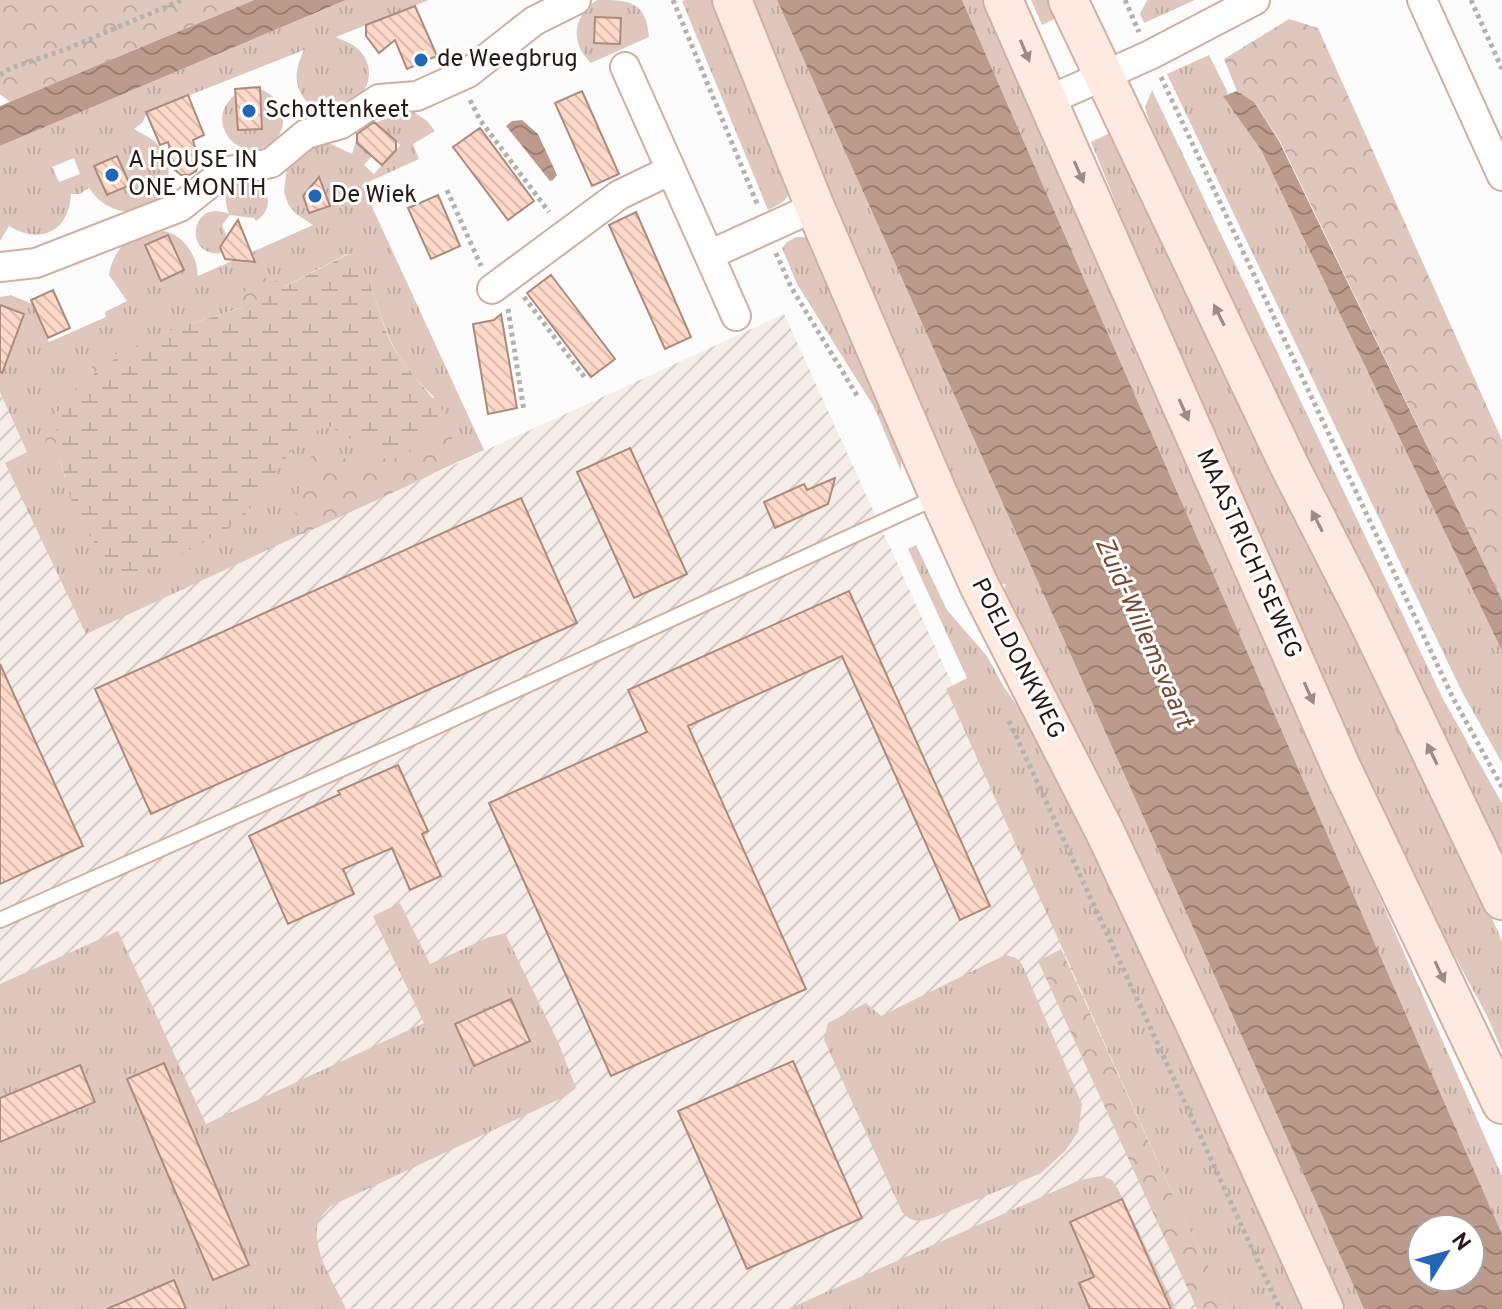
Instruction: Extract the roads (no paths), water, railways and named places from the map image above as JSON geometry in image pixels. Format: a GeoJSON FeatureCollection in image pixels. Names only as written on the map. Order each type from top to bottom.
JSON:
{"type":"FeatureCollection","features":[{"type":"Feature","properties":{"kind":"main road","name":"POELDONKWEG"},"geometry":{"type":"LineString","coordinates":[[732,0],[815,207],[939,496],[1014,656],[1106,834],[1324,1309]]}},
{"type":"Feature","properties":{"kind":"main road","name":"MAASTRICHTSEWEG"},"geometry":{"type":"LineString","coordinates":[[1003,0],[1342,769],[1502,1104]]}},
{"type":"Feature","properties":{"kind":"main road"},"geometry":{"type":"LineString","coordinates":[[1068,0],[1288,463],[1365,614],[1502,900]]}},
{"type":"Feature","properties":{"kind":"street"},"geometry":{"type":"LineString","coordinates":[[0,267],[36,263],[180,207],[224,172],[271,163],[306,134],[341,124],[379,99],[417,96],[468,73],[534,21],[576,0]]}},
{"type":"Feature","properties":{"kind":"street"},"geometry":{"type":"LineString","coordinates":[[1047,101],[1150,55],[1255,0]]}},
{"type":"Feature","properties":{"kind":"street"},"geometry":{"type":"LineString","coordinates":[[1422,0],[1502,176]]}},
{"type":"Feature","properties":{"kind":"street"},"geometry":{"type":"LineString","coordinates":[[625,67],[736,316]]}},
{"type":"Feature","properties":{"kind":"street"},"geometry":{"type":"LineString","coordinates":[[501,283],[619,195],[671,170]]}},
{"type":"Feature","properties":{"kind":"street"},"geometry":{"type":"LineString","coordinates":[[709,255],[815,207]]}},
{"type":"Feature","properties":{"kind":"lane"},"geometry":{"type":"LineString","coordinates":[[0,920],[400,743],[939,496]]}},
{"type":"Feature","properties":{"kind":"water"},"geometry":{"type":"Polygon","coordinates":[[[254,0],[346,0],[0,146],[0,106],[254,0]]]}},
{"type":"Feature","properties":{"kind":"water","name":"Zuid-Willemsvaart"},"geometry":{"type":"Polygon","coordinates":[[[777,0],[962,0],[1502,1234],[1502,1309],[1364,1309],[777,0]]]}},
{"type":"Feature","properties":{"kind":"water"},"geometry":{"type":"Polygon","coordinates":[[[1237,91],[1254,102],[1279,141],[1502,600],[1502,651],[1261,150],[1223,96],[1237,91]]]}},
{"type":"Feature","properties":{"kind":"water"},"geometry":{"type":"Polygon","coordinates":[[[522,120],[538,134],[557,175],[553,180],[550,181],[506,126],[512,121],[522,120]]]}},
{"type":"Feature","properties":{"kind":"place","name":"de Weegbrug"},"geometry":{"type":"Point","coordinates":[421,60]}},
{"type":"Feature","properties":{"kind":"place","name":"Schottenkeet"},"geometry":{"type":"Point","coordinates":[249,111]}},
{"type":"Feature","properties":{"kind":"place","name":"A HOUSE IN ONE MONTH"},"geometry":{"type":"Point","coordinates":[112,175]}},
{"type":"Feature","properties":{"kind":"place","name":"De Wiek"},"geometry":{"type":"Point","coordinates":[315,196]}}]}
